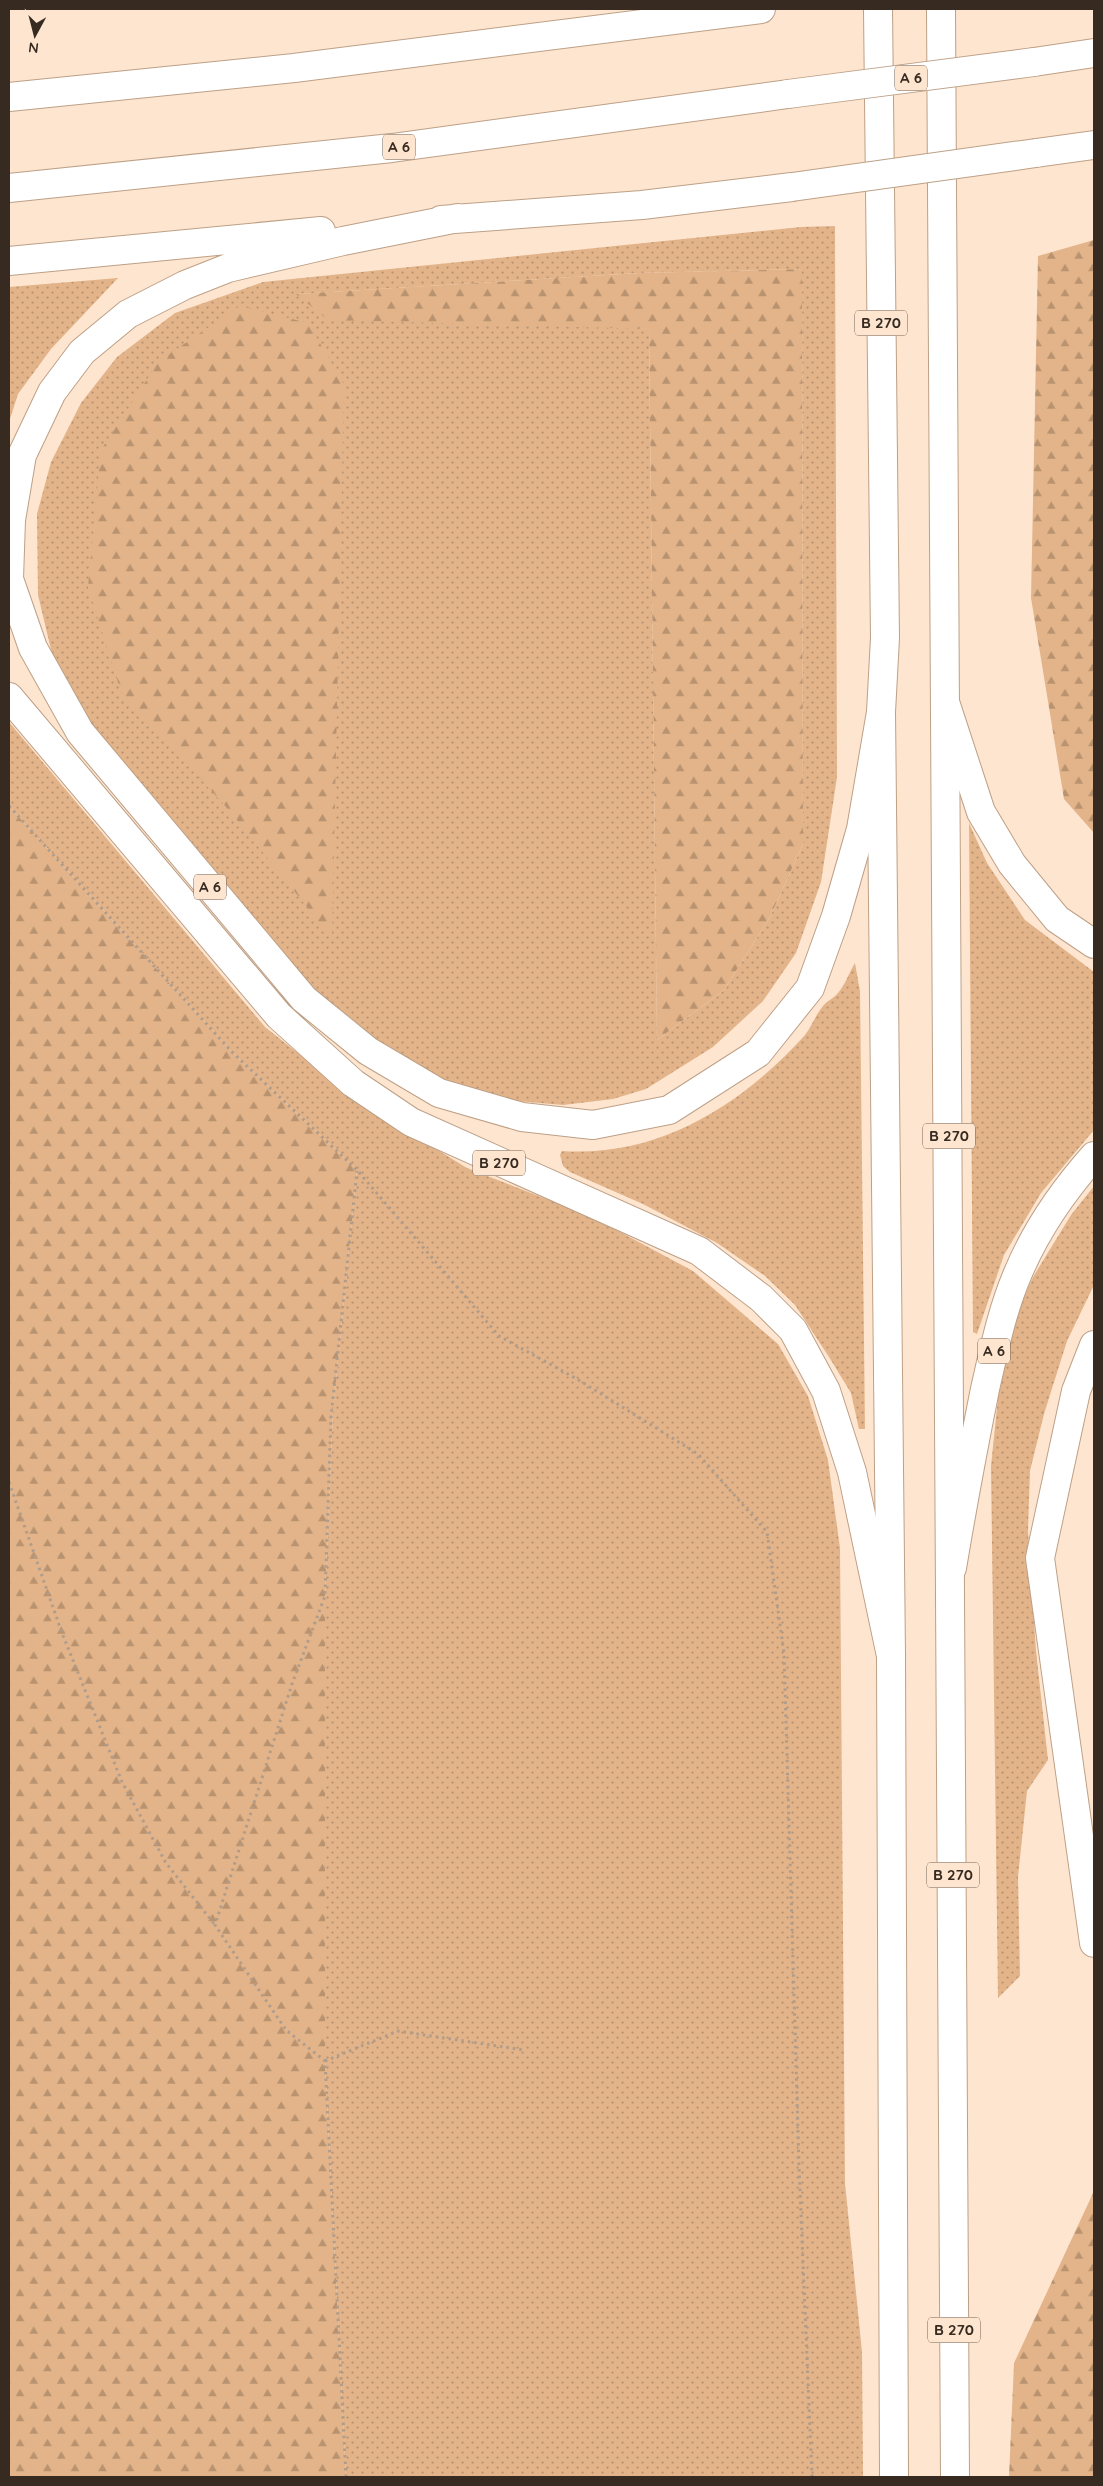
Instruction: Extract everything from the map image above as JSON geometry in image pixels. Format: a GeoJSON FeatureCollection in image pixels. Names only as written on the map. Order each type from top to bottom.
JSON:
{"type":"FeatureCollection","features":[{"type":"Feature","properties":{"kind":"main road"},"geometry":{"type":"LineString","coordinates":[[9,98],[294,68],[761,9]]}},
{"type":"Feature","properties":{"kind":"main road","name":"B 270"},"geometry":{"type":"LineString","coordinates":[[878,9],[885,638],[881,712],[891,1656],[894,2477]]}},
{"type":"Feature","properties":{"kind":"main road","name":"B 270"},"geometry":{"type":"LineString","coordinates":[[941,9],[952,1568],[955,2477]]}},
{"type":"Feature","properties":{"kind":"main road","name":"A 6"},"geometry":{"type":"LineString","coordinates":[[9,188],[392,148],[1094,53]]}},
{"type":"Feature","properties":{"kind":"main road"},"geometry":{"type":"LineString","coordinates":[[9,261],[458,218],[642,205],[792,187],[1094,145]]}},
{"type":"Feature","properties":{"kind":"main road","name":"A 6"},"geometry":{"type":"LineString","coordinates":[[458,218],[343,241],[228,268],[185,285],[128,314],[82,352],[52,392],[22,455],[11,520],[9,579],[32,648],[80,732],[304,999],[368,1051],[439,1093],[522,1117],[593,1125],[669,1110],[758,1053],[810,988],[836,916],[861,828],[881,712]]}},
{"type":"Feature","properties":{"kind":"main road","name":"B 270"},"geometry":{"type":"LineString","coordinates":[[9,697],[279,1016],[353,1084],[411,1122],[699,1251],[761,1298],[793,1330],[826,1391],[852,1472],[891,1656]]}},
{"type":"Feature","properties":{"kind":"main road","name":"B 270"},"geometry":{"type":"LineString","coordinates":[[946,705],[981,812],[1012,864],[1057,919],[1094,944]]}},
{"type":"Feature","properties":{"kind":"main road","name":"A 6"},"geometry":{"type":"LineString","coordinates":[[952,1568],[970,1461],[997,1336],[1015,1282],[1039,1229],[1071,1182],[1094,1156]]}},
{"type":"Feature","properties":{"kind":"main road"},"geometry":{"type":"LineString","coordinates":[[1094,1345],[1076,1390],[1040,1558],[1094,1943]]}},
{"type":"Feature","properties":{"kind":"path"},"geometry":{"type":"LineString","coordinates":[[9,806],[232,1052],[357,1170],[499,1336],[576,1379],[698,1454],[767,1532],[784,1652],[799,2166],[812,2477]]}},
{"type":"Feature","properties":{"kind":"path"},"geometry":{"type":"LineString","coordinates":[[216,1925],[292,1684],[325,1596],[331,1417],[357,1170]]}},
{"type":"Feature","properties":{"kind":"path"},"geometry":{"type":"LineString","coordinates":[[9,1482],[62,1633],[122,1782],[166,1863],[216,1925],[286,2030],[325,2061],[346,2477]]}},
{"type":"Feature","properties":{"kind":"path"},"geometry":{"type":"LineString","coordinates":[[325,2061],[398,2031],[524,2050]]}},
{"type":"Feature","properties":{"kind":"green space"},"geometry":{"type":"Polygon","coordinates":[[[835,226],[837,777],[821,882],[796,953],[763,1001],[713,1047],[646,1089],[613,1099],[563,1105],[493,1099],[446,1083],[407,1061],[334,1008],[295,974],[145,798],[86,716],[53,658],[38,595],[37,514],[51,462],[81,403],[117,357],[175,313],[263,282],[801,227],[835,226]],[[802,269],[639,273],[297,294],[649,329],[657,1040],[724,990],[770,917],[803,844],[802,269]]]}},
{"type":"Feature","properties":{"kind":"green space"},"geometry":{"type":"Polygon","coordinates":[[[1094,240],[1094,833],[1064,799],[1031,598],[1038,256],[1094,240]]]}},
{"type":"Feature","properties":{"kind":"green space"},"geometry":{"type":"Polygon","coordinates":[[[802,269],[803,844],[770,917],[724,990],[657,1040],[649,329],[328,320],[296,294],[639,273],[802,269]]]}},
{"type":"Feature","properties":{"kind":"green space"},"geometry":{"type":"Polygon","coordinates":[[[118,278],[51,349],[18,394],[9,422],[9,287],[118,278]]]}},
{"type":"Feature","properties":{"kind":"green space"},"geometry":{"type":"Polygon","coordinates":[[[240,306],[308,323],[344,384],[332,938],[228,809],[121,692],[88,587],[101,450],[159,361],[240,306]]]}},
{"type":"Feature","properties":{"kind":"green space"},"geometry":{"type":"Polygon","coordinates":[[[9,722],[265,1027],[361,1103],[467,1168],[592,1217],[693,1271],[778,1344],[808,1396],[828,1460],[840,1548],[845,2183],[862,2352],[863,2477],[346,2477],[325,2061],[325,1596],[333,1411],[357,1170],[232,1052],[9,806],[9,722]]]}},
{"type":"Feature","properties":{"kind":"green space"},"geometry":{"type":"Polygon","coordinates":[[[9,806],[232,1052],[357,1170],[333,1411],[325,1596],[325,2061],[346,2477],[9,2477],[9,806]]]}},
{"type":"Feature","properties":{"kind":"green space"},"geometry":{"type":"Polygon","coordinates":[[[969,823],[987,863],[1025,920],[1094,972],[1094,1130],[1041,1193],[1004,1255],[977,1334],[973,1332],[969,823]]]}},
{"type":"Feature","properties":{"kind":"green space"},"geometry":{"type":"Polygon","coordinates":[[[855,963],[860,991],[865,1429],[859,1429],[851,1393],[829,1357],[795,1305],[765,1276],[717,1243],[643,1204],[570,1172],[563,1166],[560,1155],[562,1151],[598,1151],[632,1146],[665,1136],[697,1122],[726,1104],[755,1083],[805,1035],[821,1009],[836,995],[845,983],[855,963]]]}},
{"type":"Feature","properties":{"kind":"green space"},"geometry":{"type":"Polygon","coordinates":[[[1094,1186],[1094,1285],[1067,1341],[1044,1414],[1030,1471],[1028,1530],[1036,1651],[1048,1760],[1027,1791],[1018,1877],[1020,1976],[998,1998],[991,1466],[998,1398],[1009,1331],[1033,1277],[1071,1215],[1094,1186]]]}},
{"type":"Feature","properties":{"kind":"green space"},"geometry":{"type":"Polygon","coordinates":[[[1094,2191],[1094,2477],[1009,2477],[1014,2363],[1094,2191]]]}}]}
